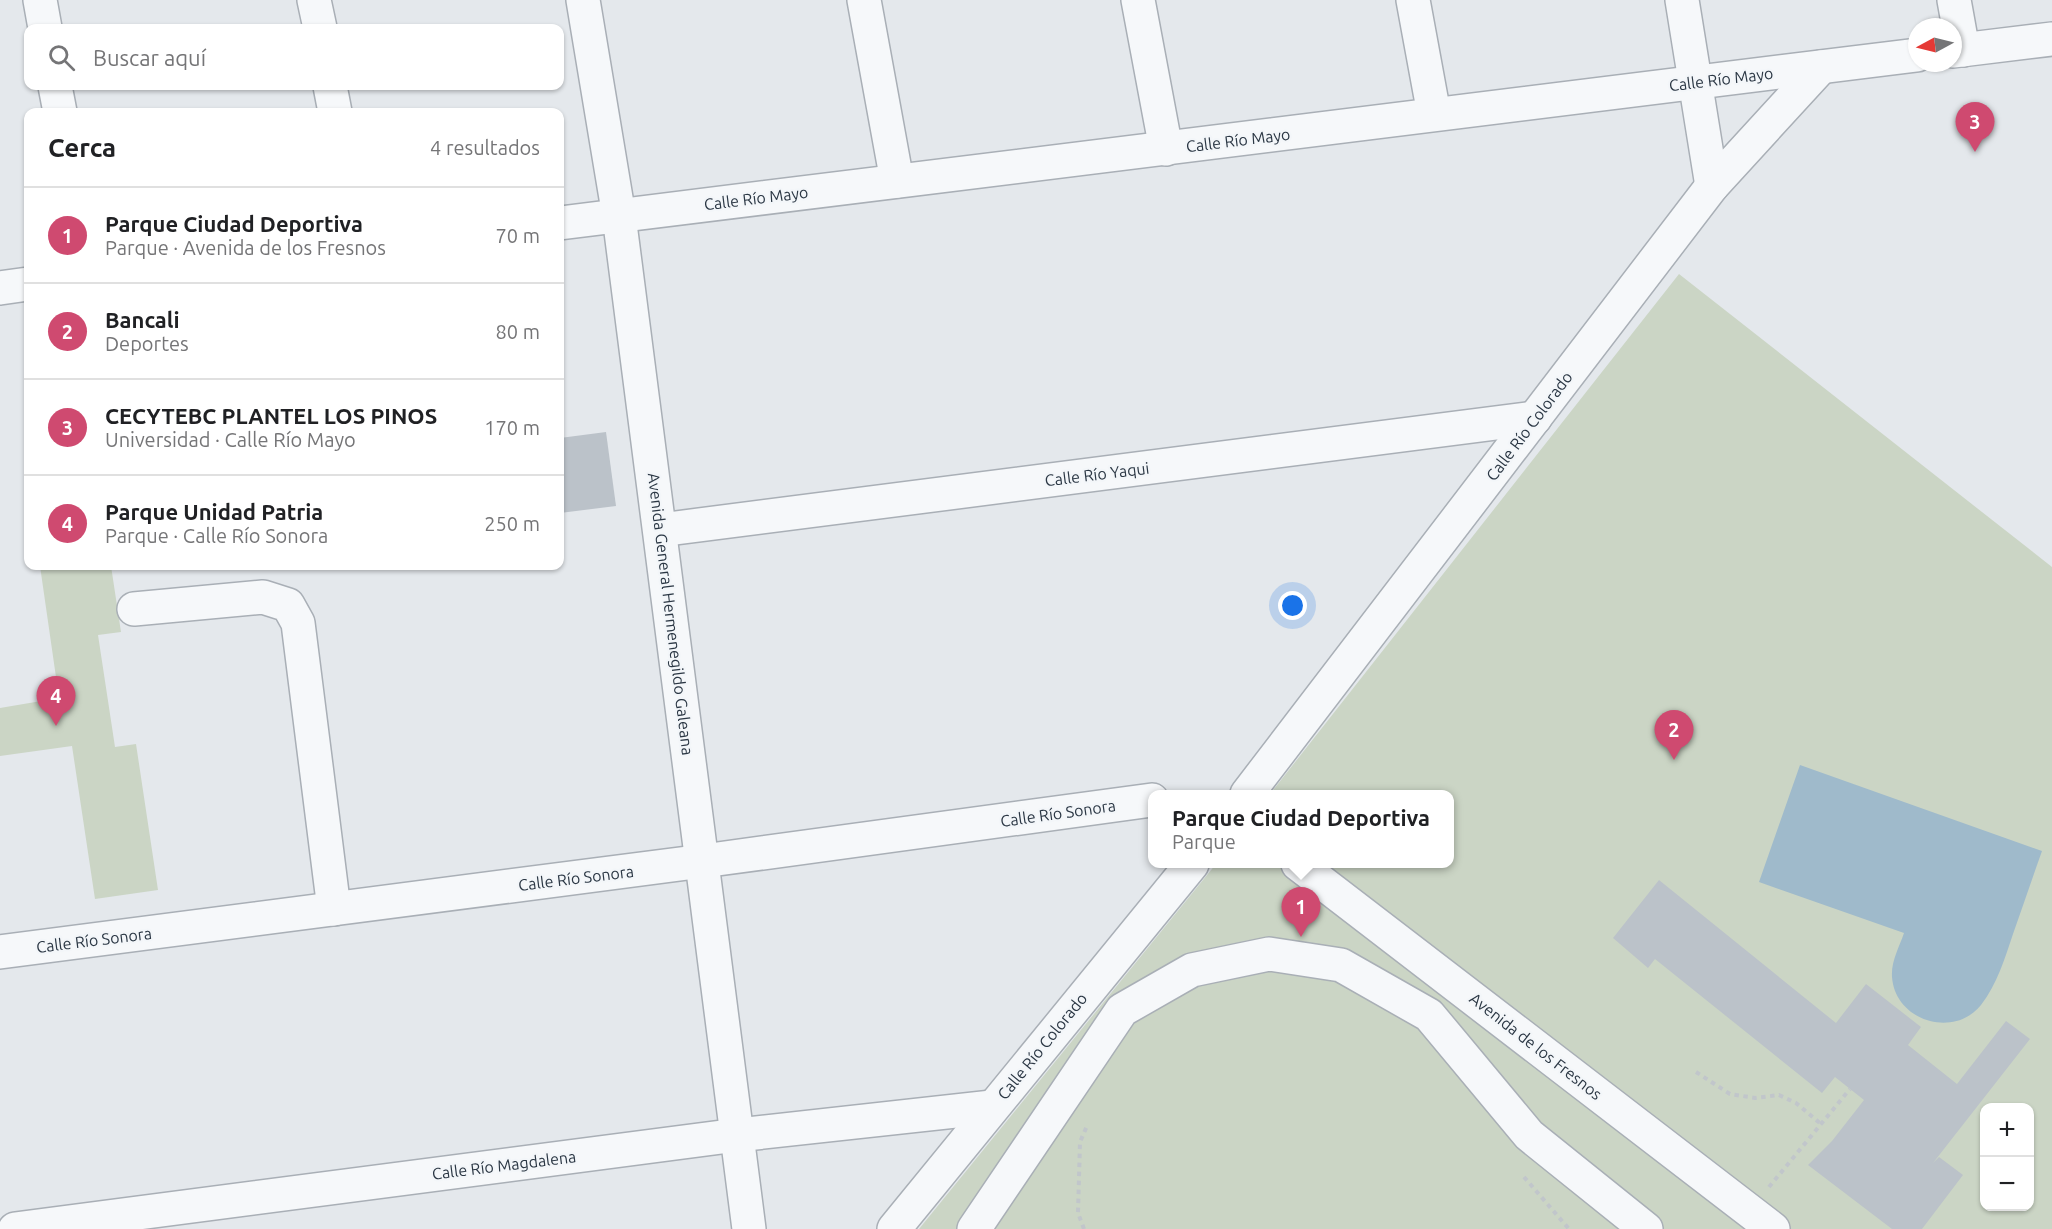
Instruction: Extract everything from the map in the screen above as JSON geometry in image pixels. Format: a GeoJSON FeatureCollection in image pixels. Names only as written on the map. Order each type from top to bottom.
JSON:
{"type":"FeatureCollection","features":[{"type":"Feature","properties":{"kind":"street"},"geometry":{"type":"LineString","coordinates":[[40,0],[44,24]]}},
{"type":"Feature","properties":{"kind":"street"},"geometry":{"type":"LineString","coordinates":[[314,0],[319,24]]}},
{"type":"Feature","properties":{"kind":"street","name":"Avenida General Hermenegildo Galeana"},"geometry":{"type":"LineString","coordinates":[[583,0],[620,216],[749,1229]]}},
{"type":"Feature","properties":{"kind":"street"},"geometry":{"type":"LineString","coordinates":[[864,0],[897,181]]}},
{"type":"Feature","properties":{"kind":"street"},"geometry":{"type":"LineString","coordinates":[[1138,0],[1166,149]]}},
{"type":"Feature","properties":{"kind":"street"},"geometry":{"type":"LineString","coordinates":[[1413,0],[1434,114]]}},
{"type":"Feature","properties":{"kind":"street"},"geometry":{"type":"LineString","coordinates":[[1682,0],[1712,186]]}},
{"type":"Feature","properties":{"kind":"street"},"geometry":{"type":"LineString","coordinates":[[1954,0],[1955,18]]}},
{"type":"Feature","properties":{"kind":"street"},"geometry":{"type":"LineString","coordinates":[[1962,50],[2052,39]]}},
{"type":"Feature","properties":{"kind":"street","name":"Calle Río Mayo"},"geometry":{"type":"LineString","coordinates":[[564,223],[1908,56]]}},
{"type":"Feature","properties":{"kind":"street","name":"Calle Río Colorado"},"geometry":{"type":"LineString","coordinates":[[1251,790],[1712,186],[1821,67]]}},
{"type":"Feature","properties":{"kind":"street"},"geometry":{"type":"LineString","coordinates":[[56,90],[59,108]]}},
{"type":"Feature","properties":{"kind":"street"},"geometry":{"type":"LineString","coordinates":[[331,90],[334,108]]}},
{"type":"Feature","properties":{"kind":"street"},"geometry":{"type":"LineString","coordinates":[[0,288],[24,285]]}},
{"type":"Feature","properties":{"kind":"street","name":"Calle Río Yaqui"},"geometry":{"type":"LineString","coordinates":[[660,530],[1535,418]]}},
{"type":"Feature","properties":{"kind":"street"},"geometry":{"type":"LineString","coordinates":[[134,609],[263,597],[288,605],[298,623],[334,909]]}},
{"type":"Feature","properties":{"kind":"street","name":"Calle Río Sonora"},"geometry":{"type":"LineString","coordinates":[[0,952],[1148,801]]}},
{"type":"Feature","properties":{"kind":"street","name":"Calle Río Colorado"},"geometry":{"type":"LineString","coordinates":[[894,1229],[1188,868]]}},
{"type":"Feature","properties":{"kind":"street","name":"Avenida de los Fresnos"},"geometry":{"type":"LineString","coordinates":[[1303,868],[1761,1220]]}},
{"type":"Feature","properties":{"kind":"street"},"geometry":{"type":"LineString","coordinates":[[974,1229],[1122,1010],[1192,970],[1269,954],[1341,965],[1429,1015],[1529,1135],[1646,1229]]}},
{"type":"Feature","properties":{"kind":"street","name":"Calle Río Magdalena"},"geometry":{"type":"LineString","coordinates":[[15,1229],[737,1135],[992,1107]]}},
{"type":"Feature","properties":{"kind":"path"},"geometry":{"type":"LineString","coordinates":[[1696,1072],[1730,1094],[1755,1098],[1779,1095],[1787,1098],[1821,1124]]}},
{"type":"Feature","properties":{"kind":"path"},"geometry":{"type":"LineString","coordinates":[[1761,1220],[1821,1124],[1850,1089]]}},
{"type":"Feature","properties":{"kind":"path"},"geometry":{"type":"LineString","coordinates":[[1084,1229],[1078,1213],[1080,1142],[1089,1120]]}},
{"type":"Feature","properties":{"kind":"path"},"geometry":{"type":"LineString","coordinates":[[1524,1176],[1569,1229]]}},
{"type":"Feature","properties":{"kind":"green space"},"geometry":{"type":"Polygon","coordinates":[[[1679,274],[2052,567],[2052,1229],[919,1229],[1213,868],[1454,868],[1454,790],[1273,790],[1679,274]]]}},
{"type":"Feature","properties":{"kind":"green space"},"geometry":{"type":"Polygon","coordinates":[[[41,570],[112,570],[121,632],[98,635],[115,747],[136,744],[158,890],[95,899],[72,746],[0,756],[0,708],[59,698],[41,570]]]}},
{"type":"Feature","properties":{"kind":"water"},"geometry":{"type":"Polygon","coordinates":[[[1800,765],[2042,851],[1996,980],[1987,997],[1970,1015],[1956,1021],[1942,1023],[1914,1014],[1903,1005],[1896,992],[1892,971],[1904,933],[1759,882],[1800,765]]]}},
{"type":"Feature","properties":{"kind":"building"},"geometry":{"type":"Polygon","coordinates":[[[606,432],[616,506],[564,512],[564,437],[606,432]]]}},
{"type":"Feature","properties":{"kind":"building"},"geometry":{"type":"Polygon","coordinates":[[[1659,880],[1836,1023],[1866,984],[1921,1027],[1908,1045],[1957,1084],[2006,1021],[2030,1039],[1933,1163],[1939,1157],[1963,1175],[1922,1229],[1892,1229],[1808,1165],[1832,1141],[1864,1100],[1835,1077],[1822,1093],[1655,959],[1648,968],[1613,938],[1659,880]]]}},
{"type":"Feature","properties":{"kind":"place","name":"CECYTEBC PLANTEL LOS PINOS"},"geometry":{"type":"Point","coordinates":[1975,152]}},
{"type":"Feature","properties":{"kind":"place","name":"Parque Unidad Patria"},"geometry":{"type":"Point","coordinates":[56,726]}},
{"type":"Feature","properties":{"kind":"place","name":"Bancali"},"geometry":{"type":"Point","coordinates":[1674,760]}},
{"type":"Feature","properties":{"kind":"place","name":"Parque Ciudad Deportiva"},"geometry":{"type":"Point","coordinates":[1301,937]}}]}
